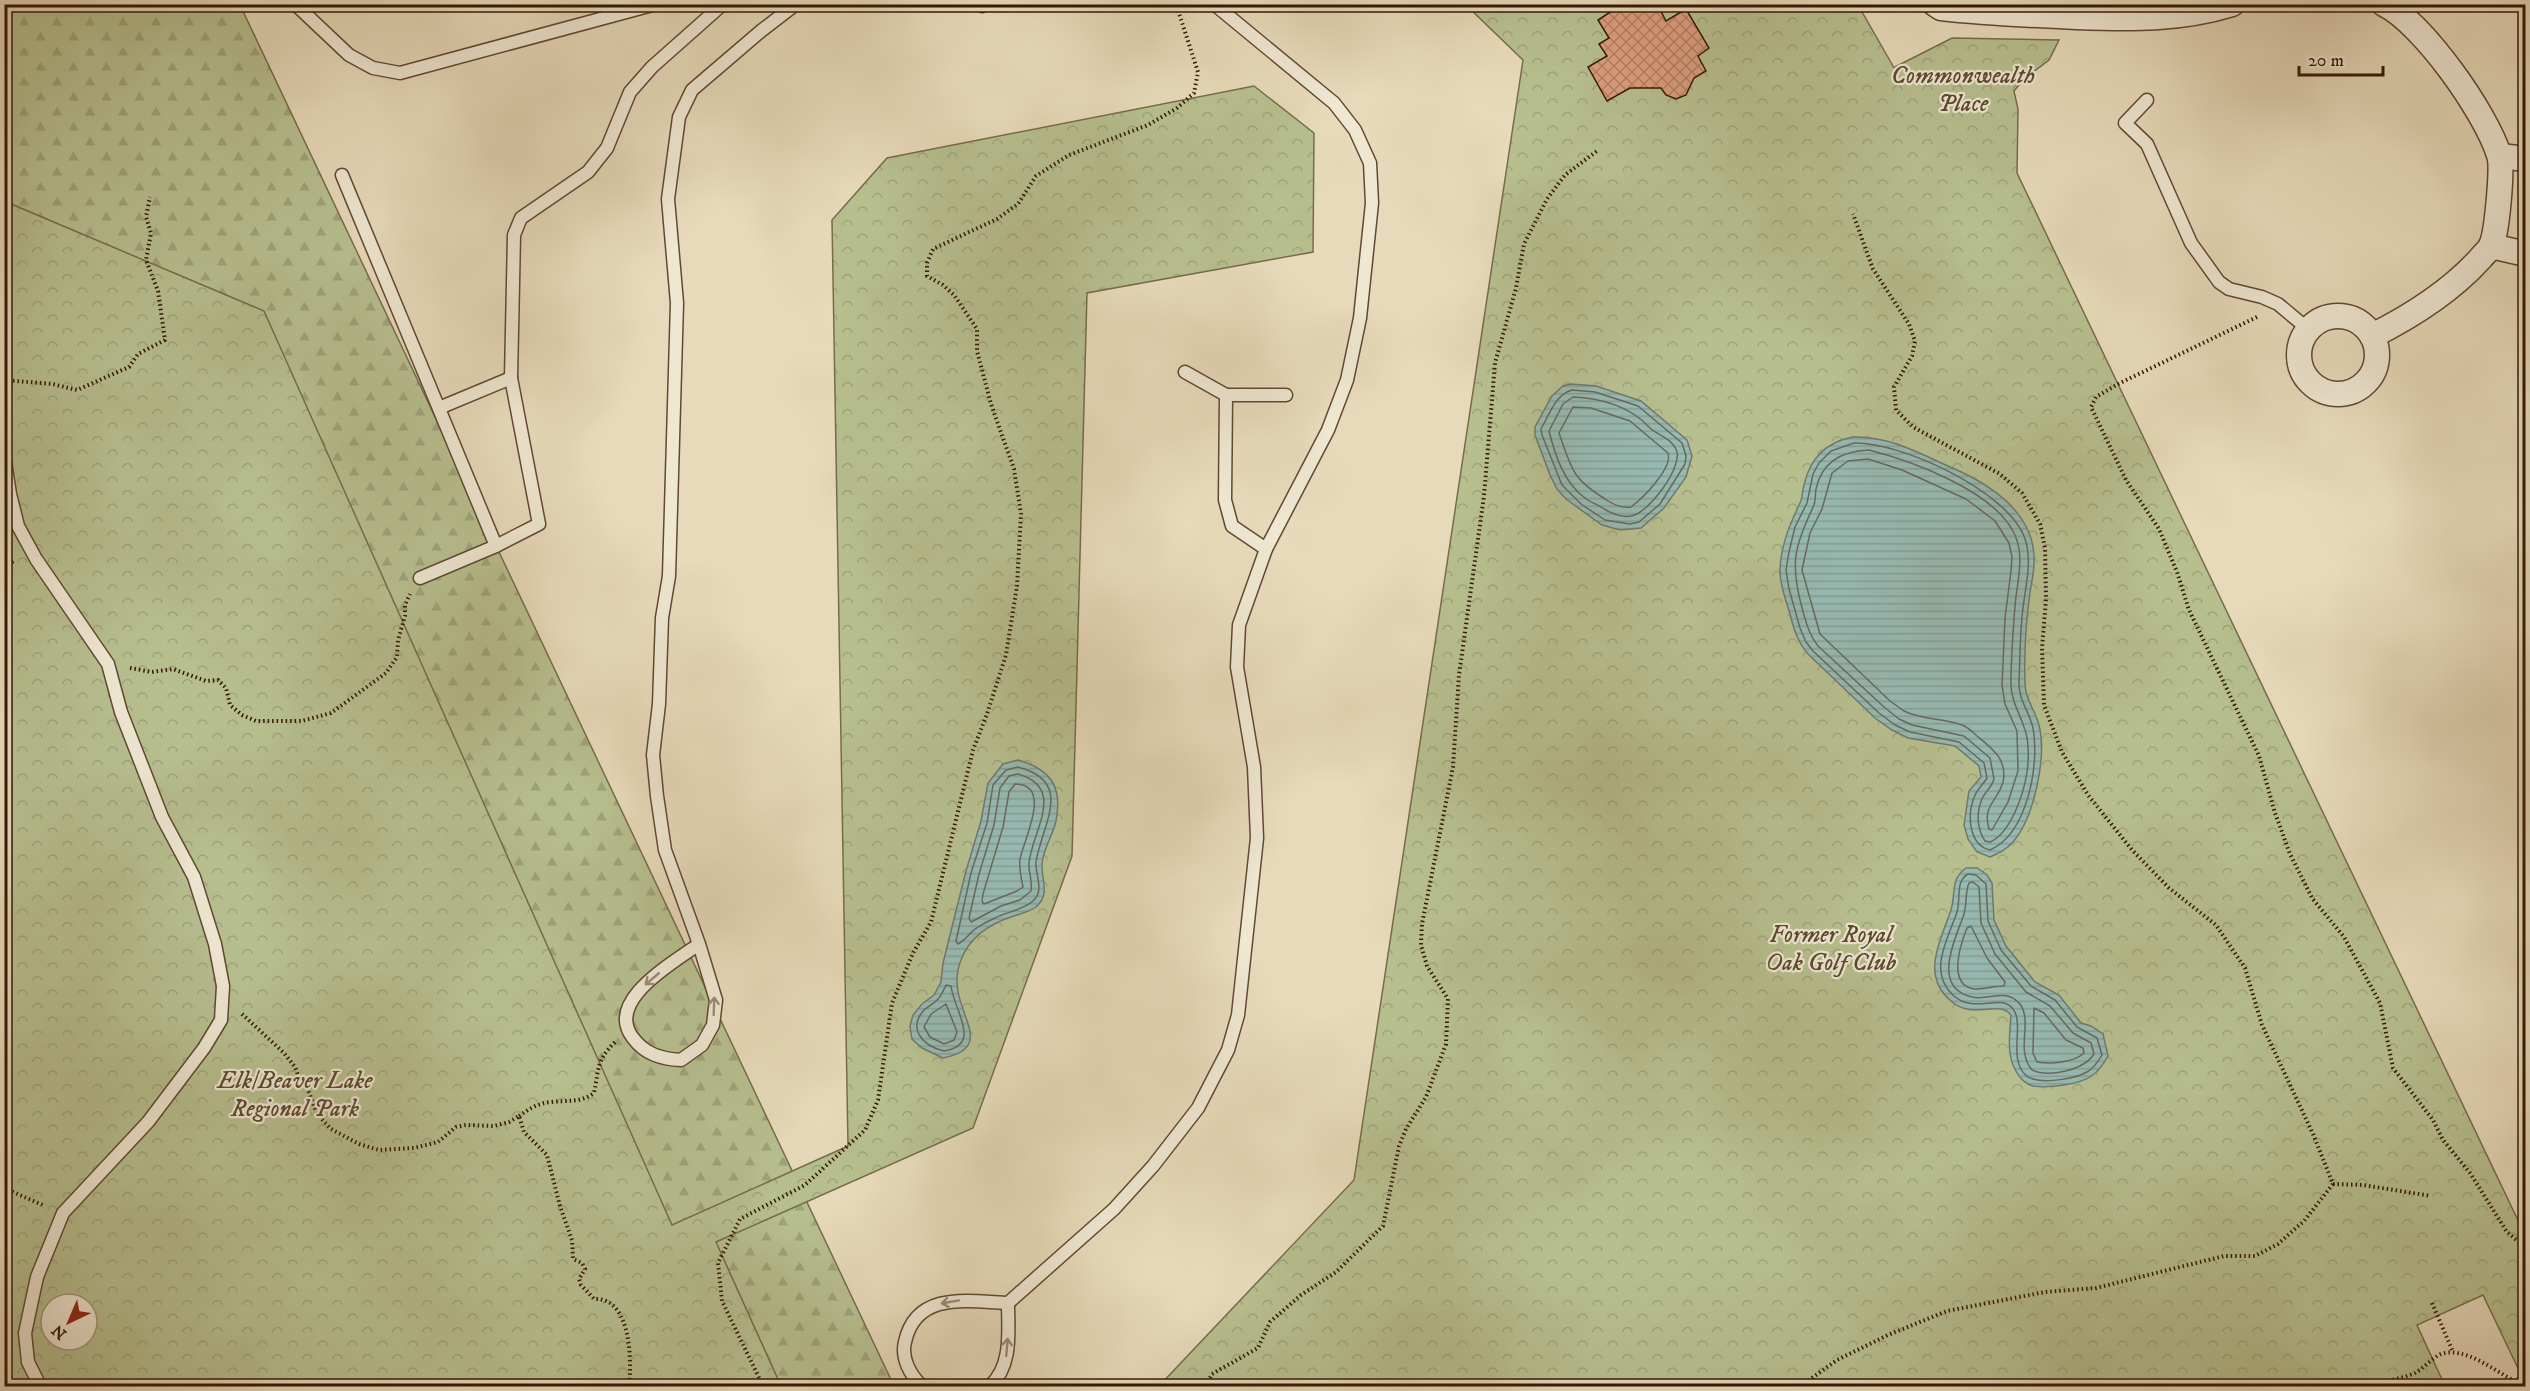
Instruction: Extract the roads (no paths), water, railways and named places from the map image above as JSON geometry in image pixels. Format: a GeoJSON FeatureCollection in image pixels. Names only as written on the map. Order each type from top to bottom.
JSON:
{"type":"FeatureCollection","features":[{"type":"Feature","properties":{"kind":"street"},"geometry":{"type":"LineString","coordinates":[[1935,4],[1941,8],[2001,14],[2141,19],[2201,14],[2232,4]]}},
{"type":"Feature","properties":{"kind":"street"},"geometry":{"type":"LineString","coordinates":[[2372,336],[2406,318],[2464,277],[2491,246],[2500,182],[2499,156],[2476,108],[2438,52],[2394,9],[2384,4]]}},
{"type":"Feature","properties":{"kind":"street"},"geometry":{"type":"LineString","coordinates":[[2499,156],[2526,159]]}},
{"type":"Feature","properties":{"kind":"street"},"geometry":{"type":"LineString","coordinates":[[2491,246],[2526,254]]}},
{"type":"Feature","properties":{"kind":"street"},"geometry":{"type":"LineString","coordinates":[[2342,316],[2360,322],[2372,336],[2378,354],[2374,373],[2361,387],[2344,394],[2325,392],[2309,382],[2300,365],[2300,346],[2308,329],[2324,318],[2342,316]]}},
{"type":"Feature","properties":{"kind":"lane"},"geometry":{"type":"LineString","coordinates":[[295,4],[349,55],[373,68],[400,73],[656,4]]}},
{"type":"Feature","properties":{"kind":"lane"},"geometry":{"type":"LineString","coordinates":[[420,578],[496,546],[539,524],[511,378],[514,235],[520,218],[588,172],[607,148],[630,92],[652,67],[723,4]]}},
{"type":"Feature","properties":{"kind":"lane"},"geometry":{"type":"LineString","coordinates":[[699,944],[636,993],[625,1011],[627,1030],[639,1046],[660,1059],[681,1060],[702,1045],[713,1025],[716,1000],[699,944],[665,850],[654,754],[659,704],[662,618],[669,576],[677,315],[668,200],[670,178],[679,117],[692,90],[796,4]]}},
{"type":"Feature","properties":{"kind":"lane"},"geometry":{"type":"LineString","coordinates":[[922,1386],[915,1380],[902,1354],[907,1330],[924,1309],[953,1300],[1008,1303],[1114,1209],[1153,1166],[1198,1108],[1228,1050],[1238,1015],[1257,838],[1254,767],[1237,667],[1239,625],[1266,549],[1314,460],[1347,380],[1360,318],[1372,203],[1370,163],[1355,130],[1334,103],[1214,4]]}},
{"type":"Feature","properties":{"kind":"lane"},"geometry":{"type":"LineString","coordinates":[[2148,100],[2125,123],[2146,144],[2155,159],[2191,243],[2219,282],[2229,289],[2262,297],[2278,304],[2308,329]]}},
{"type":"Feature","properties":{"kind":"lane"},"geometry":{"type":"LineString","coordinates":[[342,176],[496,546]]}},
{"type":"Feature","properties":{"kind":"lane"},"geometry":{"type":"LineString","coordinates":[[1185,372],[1226,395],[1286,395]]}},
{"type":"Feature","properties":{"kind":"lane"},"geometry":{"type":"LineString","coordinates":[[439,408],[511,378]]}},
{"type":"Feature","properties":{"kind":"lane"},"geometry":{"type":"LineString","coordinates":[[1226,395],[1226,500],[1232,526],[1266,549]]}},
{"type":"Feature","properties":{"kind":"lane"},"geometry":{"type":"LineString","coordinates":[[4,456],[18,526],[36,558],[108,664],[121,712],[162,817],[194,877],[216,944],[223,986],[221,1020],[174,1090],[148,1122],[63,1213],[37,1277],[25,1333],[28,1362],[40,1386]]}},
{"type":"Feature","properties":{"kind":"lane"},"geometry":{"type":"LineString","coordinates":[[990,1386],[996,1381],[1008,1354],[1008,1303]]}},
{"type":"Feature","properties":{"kind":"water"},"geometry":{"type":"Polygon","coordinates":[[[1571,384],[1596,386],[1641,401],[1687,440],[1692,456],[1686,477],[1664,508],[1641,528],[1620,530],[1602,525],[1566,499],[1557,489],[1550,475],[1535,435],[1535,427],[1552,396],[1563,386],[1571,384]]]}},
{"type":"Feature","properties":{"kind":"water"},"geometry":{"type":"Polygon","coordinates":[[[1853,437],[1878,439],[1902,446],[1977,480],[2005,499],[2016,511],[2031,539],[2034,565],[2026,626],[2025,683],[2039,725],[2040,770],[2033,803],[2020,831],[2008,847],[1990,857],[1977,852],[1968,839],[1964,825],[1969,791],[1981,777],[1979,766],[1955,746],[1908,738],[1875,718],[1809,655],[1799,641],[1793,625],[1780,574],[1782,552],[1787,535],[1801,501],[1807,475],[1815,459],[1827,447],[1853,437]]]}},
{"type":"Feature","properties":{"kind":"water"},"geometry":{"type":"Polygon","coordinates":[[[1018,760],[1046,774],[1052,781],[1058,798],[1056,821],[1043,858],[1043,897],[1033,909],[988,928],[969,945],[959,968],[957,983],[960,1002],[968,1023],[970,1040],[966,1048],[958,1054],[943,1058],[922,1048],[912,1039],[910,1026],[913,1015],[934,995],[941,982],[943,963],[981,821],[988,783],[1003,764],[1018,760]]]}},
{"type":"Feature","properties":{"kind":"water"},"geometry":{"type":"Polygon","coordinates":[[[1966,868],[1977,868],[1987,875],[1992,883],[1994,920],[2006,946],[2035,982],[2059,995],[2081,1023],[2103,1034],[2108,1056],[2093,1075],[2073,1083],[2056,1086],[2028,1084],[2017,1074],[2011,1058],[2009,1044],[2011,1015],[2000,1009],[1976,1010],[1959,1007],[1942,991],[1935,969],[1938,945],[1951,910],[1956,882],[1966,868]]]}},
{"type":"Feature","properties":{"kind":"park label","name":"Commonwealth Place"},"geometry":{"type":"Point","coordinates":[1963,90]}},
{"type":"Feature","properties":{"kind":"park label","name":"Former Royal Oak Golf Club"},"geometry":{"type":"Point","coordinates":[1831,949]}},
{"type":"Feature","properties":{"kind":"park label","name":"Elk/Beaver Lake Regional Park"},"geometry":{"type":"Point","coordinates":[295,1095]}}]}
